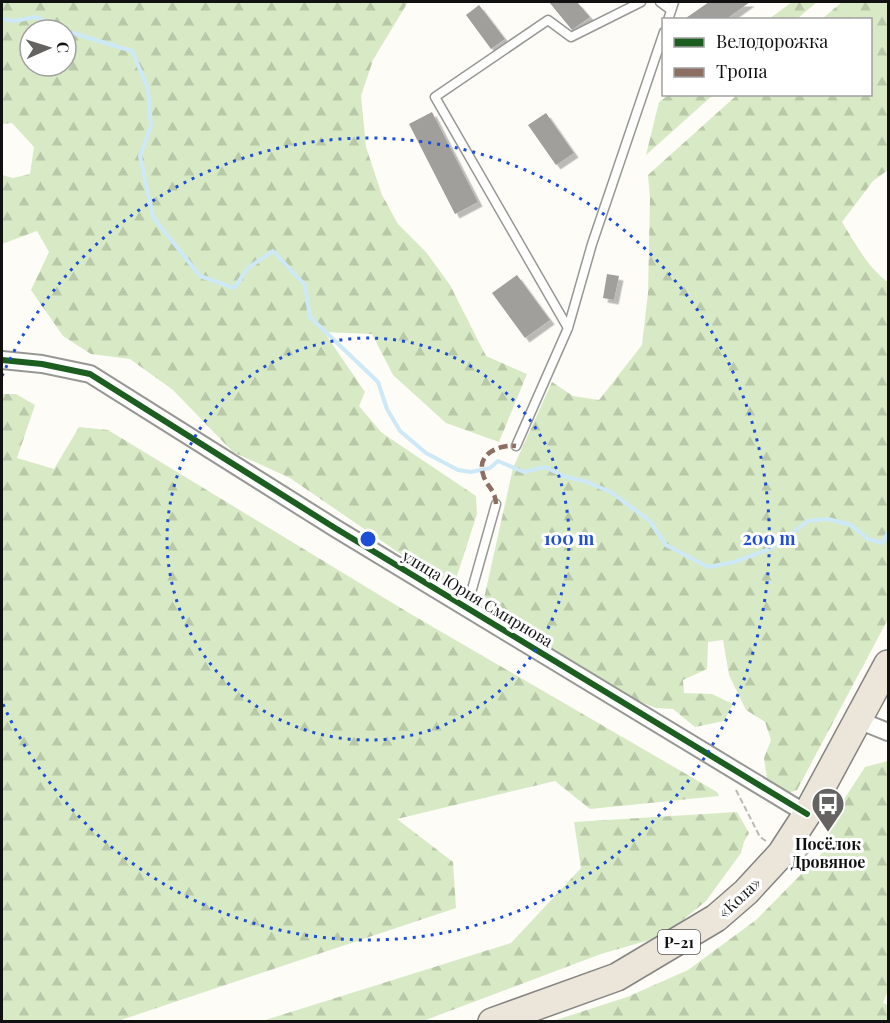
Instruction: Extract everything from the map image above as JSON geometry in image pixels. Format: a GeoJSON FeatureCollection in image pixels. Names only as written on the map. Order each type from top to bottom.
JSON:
{"type":"FeatureCollection","features":[{"type":"Feature","properties":{"kind":"highway","name":"«Кола»"},"geometry":{"type":"LineString","coordinates":[[492,1022],[617,977],[716,918],[769,868],[807,814],[888,664]]}},
{"type":"Feature","properties":{"kind":"street","name":"улица Юрия Смирнова"},"geometry":{"type":"LineString","coordinates":[[2,360],[42,364],[90,374],[335,528],[807,814]]}},
{"type":"Feature","properties":{"kind":"street"},"geometry":{"type":"LineString","coordinates":[[858,720],[888,732]]}},
{"type":"Feature","properties":{"kind":"lane"},"geometry":{"type":"LineString","coordinates":[[568,328],[435,97],[548,20],[571,37],[641,2]]}},
{"type":"Feature","properties":{"kind":"lane"},"geometry":{"type":"LineString","coordinates":[[660,2],[672,6]]}},
{"type":"Feature","properties":{"kind":"lane"},"geometry":{"type":"LineString","coordinates":[[516,446],[568,328],[592,244],[662,35]]}},
{"type":"Feature","properties":{"kind":"lane"},"geometry":{"type":"LineString","coordinates":[[467,607],[496,504]]}},
{"type":"Feature","properties":{"kind":"green space"},"geometry":{"type":"Polygon","coordinates":[[[2,2],[408,2],[373,60],[361,96],[366,147],[382,195],[398,224],[426,252],[450,285],[486,356],[527,374],[499,442],[446,423],[393,375],[372,334],[324,332],[365,392],[359,406],[382,433],[476,496],[477,514],[455,582],[437,579],[290,478],[233,452],[173,390],[130,359],[91,354],[63,336],[31,290],[49,252],[37,231],[2,244],[2,175],[13,178],[30,174],[34,147],[12,123],[2,124],[2,2]]]}},
{"type":"Feature","properties":{"kind":"green space"},"geometry":{"type":"Polygon","coordinates":[[[792,2],[817,2],[798,18],[770,18],[792,2]]]}},
{"type":"Feature","properties":{"kind":"green space"},"geometry":{"type":"Polygon","coordinates":[[[842,2],[888,2],[888,170],[873,181],[842,222],[868,262],[888,282],[888,619],[797,790],[789,793],[767,778],[764,758],[771,740],[765,722],[746,710],[729,675],[723,640],[708,642],[707,669],[683,680],[684,693],[712,694],[733,704],[724,721],[695,727],[673,709],[656,708],[615,692],[483,603],[513,468],[552,382],[573,396],[599,400],[642,345],[648,293],[650,198],[648,175],[736,96],[872,96],[872,18],[823,18],[842,2]]]}},
{"type":"Feature","properties":{"kind":"green space"},"geometry":{"type":"Polygon","coordinates":[[[667,96],[712,96],[646,155],[659,102],[667,96]]]}},
{"type":"Feature","properties":{"kind":"green space"},"geometry":{"type":"Polygon","coordinates":[[[2,394],[16,394],[35,405],[17,458],[54,469],[79,427],[108,430],[409,613],[717,792],[719,796],[590,809],[555,781],[397,819],[453,862],[456,908],[118,1021],[2,1021],[2,394]]]}},
{"type":"Feature","properties":{"kind":"green space"},"geometry":{"type":"Polygon","coordinates":[[[888,761],[888,990],[883,1003],[888,1005],[888,1021],[553,1021],[627,997],[688,970],[756,920],[825,850],[832,818],[865,767],[888,761]]]}},
{"type":"Feature","properties":{"kind":"green space"},"geometry":{"type":"Polygon","coordinates":[[[737,812],[749,833],[741,853],[706,901],[663,936],[601,954],[423,1021],[259,1022],[511,943],[581,868],[574,822],[737,812]]]}},
{"type":"Feature","properties":{"kind":"building"},"geometry":{"type":"Polygon","coordinates":[[[549,2],[577,2],[590,17],[572,30],[549,2]]]}},
{"type":"Feature","properties":{"kind":"building"},"geometry":{"type":"Polygon","coordinates":[[[709,2],[750,2],[728,18],[686,18],[709,2]]]}},
{"type":"Feature","properties":{"kind":"building"},"geometry":{"type":"Polygon","coordinates":[[[479,5],[505,39],[491,49],[466,15],[479,5]]]}},
{"type":"Feature","properties":{"kind":"building"},"geometry":{"type":"Polygon","coordinates":[[[432,112],[478,202],[455,214],[409,124],[432,112]]]}},
{"type":"Feature","properties":{"kind":"building"},"geometry":{"type":"Polygon","coordinates":[[[546,113],[574,153],[556,165],[528,125],[546,113]]]}},
{"type":"Feature","properties":{"kind":"building"},"geometry":{"type":"Polygon","coordinates":[[[607,274],[619,276],[614,300],[603,298],[607,274]]]}},
{"type":"Feature","properties":{"kind":"building"},"geometry":{"type":"Polygon","coordinates":[[[517,275],[550,320],[525,338],[492,293],[517,275]]]}},
{"type":"Feature","properties":{"kind":"waterway"},"geometry":{"type":"LineString","coordinates":[[30,18],[38,18]]}},
{"type":"Feature","properties":{"kind":"waterway"},"geometry":{"type":"LineString","coordinates":[[2,19],[18,20]]}},
{"type":"Feature","properties":{"kind":"waterway"},"geometry":{"type":"LineString","coordinates":[[78,35],[132,51],[148,89],[151,126],[140,156],[153,217],[200,276],[234,288],[248,268],[273,251],[305,285],[310,317],[378,382],[387,409],[400,431],[426,453],[458,470],[471,472],[490,468],[498,461],[524,472],[545,467],[566,477],[584,481],[611,492],[650,521],[666,545],[708,567],[734,562],[772,548],[808,521],[828,519],[851,525],[868,539],[882,543],[888,533]]}},
{"type":"Feature","properties":{"kind":"marked path"},"geometry":{"type":"LineString","coordinates":[[496,504],[494,494],[483,474],[483,461],[486,456],[497,449],[516,446]]}},
{"type":"Feature","properties":{"kind":"cycle path"},"geometry":{"type":"LineString","coordinates":[[2,360],[42,364],[90,374],[335,528],[807,814]]}},
{"type":"Feature","properties":{"kind":"place","name":"Посёлок Дровяное"},"geometry":{"type":"Point","coordinates":[828,833]}}]}
